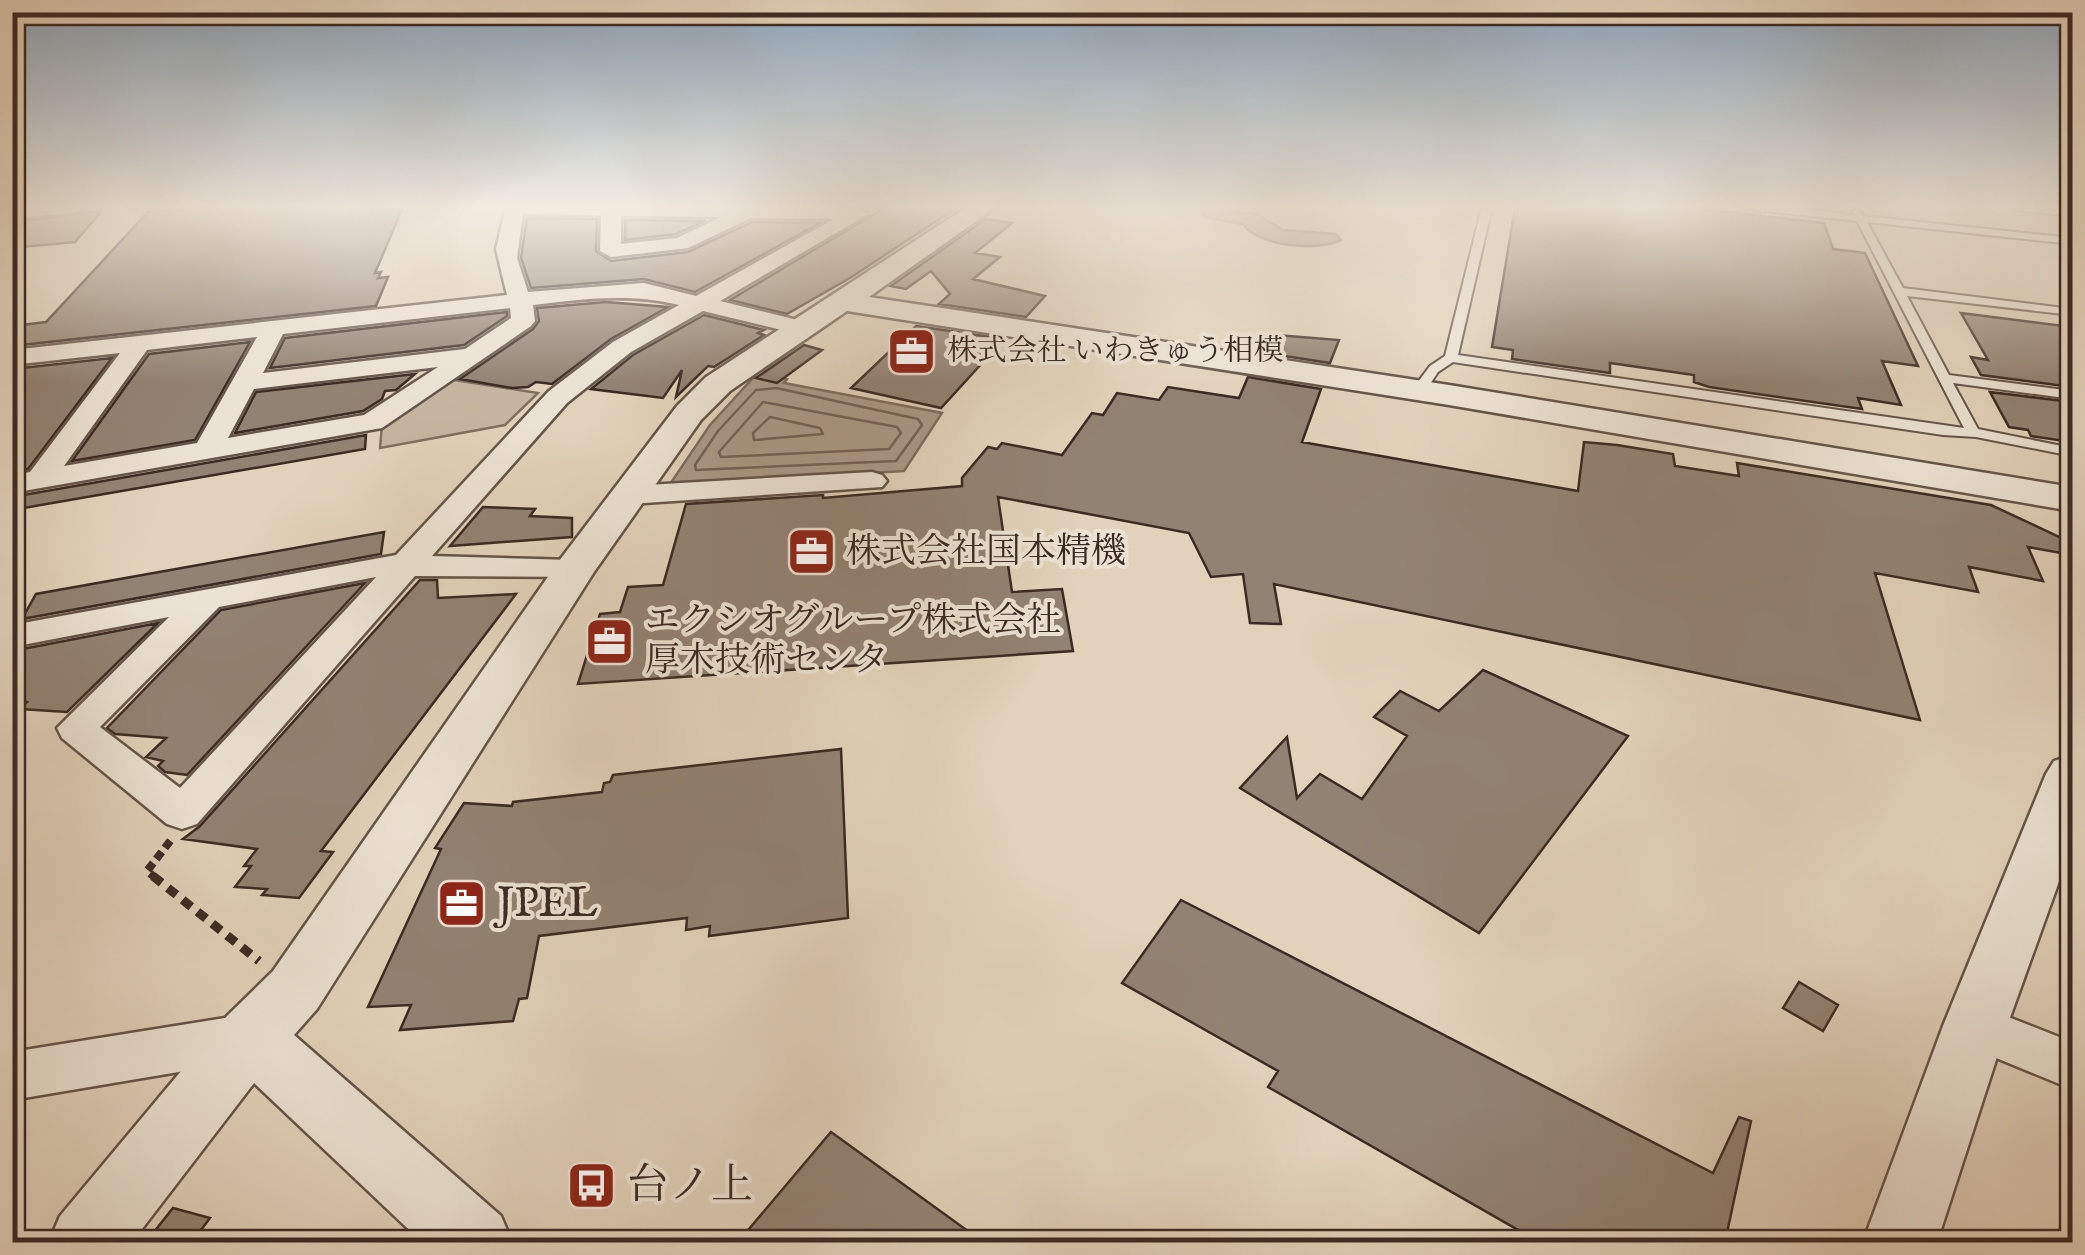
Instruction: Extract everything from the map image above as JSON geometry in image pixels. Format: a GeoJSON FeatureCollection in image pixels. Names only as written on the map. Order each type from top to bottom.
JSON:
{"type":"FeatureCollection","features":[{"type":"Feature","properties":{"kind":"street"},"geometry":{"type":"LineString","coordinates":[[26,481],[372,422],[523,321],[523,299],[509,266]]}},
{"type":"Feature","properties":{"kind":"street"},"geometry":{"type":"LineString","coordinates":[[207,600],[76,728],[182,813],[558,396],[622,347],[764,266]]}},
{"type":"Feature","properties":{"kind":"street"},"geometry":{"type":"LineString","coordinates":[[86,1242],[273,1014],[574,570],[689,413],[718,384],[898,266]]}},
{"type":"Feature","properties":{"kind":"street"},"geometry":{"type":"LineString","coordinates":[[12,358],[523,299],[644,290],[802,328]]}},
{"type":"Feature","properties":{"kind":"street"},"geometry":{"type":"LineString","coordinates":[[845,302],[1418,390],[2072,499]]}},
{"type":"Feature","properties":{"kind":"street"},"geometry":{"type":"LineString","coordinates":[[207,450],[274,326]]}},
{"type":"Feature","properties":{"kind":"street"},"geometry":{"type":"LineString","coordinates":[[26,481],[140,343]]}},
{"type":"Feature","properties":{"kind":"street"},"geometry":{"type":"LineString","coordinates":[[241,383],[475,354]]}},
{"type":"Feature","properties":{"kind":"street"},"geometry":{"type":"LineString","coordinates":[[629,495],[857,486]]}},
{"type":"Feature","properties":{"kind":"street"},"geometry":{"type":"LineString","coordinates":[[12,636],[409,564],[574,570]]}},
{"type":"Feature","properties":{"kind":"street"},"geometry":{"type":"LineString","coordinates":[[1900,1242],[1975,1026],[2072,774]]}},
{"type":"Feature","properties":{"kind":"street"},"geometry":{"type":"LineString","coordinates":[[12,1076],[204,1042],[273,1014]]}},
{"type":"Feature","properties":{"kind":"street"},"geometry":{"type":"LineString","coordinates":[[273,1014],[475,1242]]}},
{"type":"Feature","properties":{"kind":"street"},"geometry":{"type":"LineString","coordinates":[[1975,1026],[2072,1066]]}},
{"type":"Feature","properties":{"kind":"lane"},"geometry":{"type":"LineString","coordinates":[[1451,358],[1473,266]]}},
{"type":"Feature","properties":{"kind":"lane"},"geometry":{"type":"LineString","coordinates":[[1884,266],[1972,432]]}},
{"type":"Feature","properties":{"kind":"lane"},"geometry":{"type":"LineString","coordinates":[[1897,290],[2072,312]]}},
{"type":"Feature","properties":{"kind":"lane"},"geometry":{"type":"LineString","coordinates":[[1418,390],[1434,369],[1451,358],[1972,432],[2072,452]]}},
{"type":"Feature","properties":{"kind":"lane"},"geometry":{"type":"LineString","coordinates":[[1944,378],[2072,391]]}},
{"type":"Feature","properties":{"kind":"path"},"geometry":{"type":"LineString","coordinates":[[182,813],[184,822],[148,871],[273,1014]]}},
{"type":"Feature","properties":{"kind":"shaded area"},"geometry":{"type":"Polygon","coordinates":[[[448,379],[538,393],[505,425],[380,448],[382,425],[448,379]]]}},
{"type":"Feature","properties":{"kind":"water"},"geometry":{"type":"Polygon","coordinates":[[[772,376],[787,379],[784,383],[942,413],[904,471],[670,484],[710,425],[754,377],[767,380],[772,376]]]}},
{"type":"Feature","properties":{"kind":"building"},"geometry":{"type":"Polygon","coordinates":[[[98,266],[378,266],[375,273],[381,272],[378,278],[388,277],[376,306],[12,346],[12,326],[46,322],[98,266]]]}},
{"type":"Feature","properties":{"kind":"building"},"geometry":{"type":"Polygon","coordinates":[[[524,266],[743,266],[695,292],[644,279],[531,288],[524,266]]]}},
{"type":"Feature","properties":{"kind":"building"},"geometry":{"type":"Polygon","coordinates":[[[788,266],[869,266],[787,314],[730,300],[788,266]]]}},
{"type":"Feature","properties":{"kind":"building"},"geometry":{"type":"Polygon","coordinates":[[[920,266],[989,266],[973,279],[1045,296],[1026,317],[939,304],[950,294],[931,271],[906,289],[891,286],[920,266]]]}},
{"type":"Feature","properties":{"kind":"building"},"geometry":{"type":"Polygon","coordinates":[[[1505,266],[1871,266],[1918,366],[1882,361],[1901,405],[1858,398],[1862,409],[1709,387],[1694,382],[1694,375],[1610,363],[1610,373],[1512,359],[1513,350],[1492,347],[1505,266]]]}},
{"type":"Feature","properties":{"kind":"building"},"geometry":{"type":"Polygon","coordinates":[[[606,302],[668,307],[611,339],[552,384],[536,382],[512,388],[460,379],[533,329],[539,321],[537,308],[606,302]]]}},
{"type":"Feature","properties":{"kind":"building"},"geometry":{"type":"Polygon","coordinates":[[[507,312],[507,316],[464,345],[270,368],[285,338],[507,312]]]}},
{"type":"Feature","properties":{"kind":"building"},"geometry":{"type":"Polygon","coordinates":[[[1961,313],[2072,327],[2072,387],[1981,375],[1971,357],[1988,360],[1961,313]]]}},
{"type":"Feature","properties":{"kind":"building"},"geometry":{"type":"Polygon","coordinates":[[[704,315],[764,330],[758,333],[764,335],[714,367],[708,366],[676,397],[682,370],[663,398],[591,389],[633,355],[704,315]]]}},
{"type":"Feature","properties":{"kind":"building"},"geometry":{"type":"Polygon","coordinates":[[[916,326],[1004,339],[941,408],[851,388],[916,326]]]}},
{"type":"Feature","properties":{"kind":"building"},"geometry":{"type":"Polygon","coordinates":[[[1265,334],[1339,340],[1330,363],[1258,352],[1265,334]]]}},
{"type":"Feature","properties":{"kind":"building"},"geometry":{"type":"Polygon","coordinates":[[[250,342],[195,440],[72,461],[149,354],[250,342]]]}},
{"type":"Feature","properties":{"kind":"building"},"geometry":{"type":"Polygon","coordinates":[[[804,345],[822,350],[777,383],[756,378],[804,345]]]}},
{"type":"Feature","properties":{"kind":"building"},"geometry":{"type":"Polygon","coordinates":[[[112,358],[28,469],[12,471],[12,369],[112,358]]]}},
{"type":"Feature","properties":{"kind":"building"},"geometry":{"type":"Polygon","coordinates":[[[415,374],[396,390],[385,391],[382,399],[363,411],[235,433],[256,392],[415,374]]]}},
{"type":"Feature","properties":{"kind":"building"},"geometry":{"type":"Polygon","coordinates":[[[1248,377],[1321,389],[1302,442],[1578,491],[1584,442],[1617,445],[1673,454],[1675,466],[1739,476],[1737,463],[1991,505],[2072,543],[2072,555],[2028,547],[2043,581],[1969,567],[1978,592],[1875,573],[1920,720],[1274,584],[1281,624],[1250,623],[1243,574],[1211,577],[1189,533],[998,497],[1012,592],[1062,589],[1073,651],[578,684],[600,614],[620,612],[628,587],[663,585],[686,504],[962,486],[962,478],[988,447],[997,449],[1002,443],[1062,455],[1092,413],[1103,415],[1117,393],[1159,400],[1168,387],[1239,398],[1248,377]]]}},
{"type":"Feature","properties":{"kind":"building"},"geometry":{"type":"Polygon","coordinates":[[[1990,392],[2072,402],[2072,442],[2031,436],[2028,430],[2009,427],[1990,392]]]}},
{"type":"Feature","properties":{"kind":"building"},"geometry":{"type":"Polygon","coordinates":[[[366,435],[365,449],[12,510],[12,497],[366,435]]]}},
{"type":"Feature","properties":{"kind":"building"},"geometry":{"type":"Polygon","coordinates":[[[483,507],[535,509],[530,516],[572,518],[572,537],[450,546],[483,507]]]}},
{"type":"Feature","properties":{"kind":"building"},"geometry":{"type":"Polygon","coordinates":[[[384,532],[381,554],[22,619],[36,594],[384,532]]]}},
{"type":"Feature","properties":{"kind":"building"},"geometry":{"type":"Polygon","coordinates":[[[420,580],[437,580],[438,598],[516,594],[321,851],[333,852],[299,898],[262,895],[267,889],[235,887],[251,866],[244,866],[257,849],[183,839],[200,826],[420,580]]]}},
{"type":"Feature","properties":{"kind":"building"},"geometry":{"type":"Polygon","coordinates":[[[365,583],[187,775],[165,772],[158,766],[163,761],[146,757],[166,738],[115,734],[107,728],[221,610],[365,583]]]}},
{"type":"Feature","properties":{"kind":"building"},"geometry":{"type":"Polygon","coordinates":[[[158,623],[67,712],[19,709],[27,702],[12,697],[12,651],[158,623]]]}},
{"type":"Feature","properties":{"kind":"building"},"geometry":{"type":"Polygon","coordinates":[[[1483,670],[1628,736],[1479,933],[1240,788],[1287,737],[1297,798],[1320,774],[1362,799],[1407,736],[1374,717],[1400,691],[1439,711],[1483,670]]]}},
{"type":"Feature","properties":{"kind":"building"},"geometry":{"type":"Polygon","coordinates":[[[841,749],[848,918],[709,936],[710,926],[686,930],[687,918],[539,936],[527,998],[519,999],[513,1021],[400,1030],[411,1005],[368,1007],[441,849],[435,848],[464,803],[512,806],[513,802],[602,792],[604,783],[610,782],[613,775],[841,749]]]}},
{"type":"Feature","properties":{"kind":"building"},"geometry":{"type":"Polygon","coordinates":[[[1181,900],[1713,1173],[1739,1117],[1751,1121],[1725,1242],[1539,1242],[1268,1087],[1278,1071],[1122,983],[1181,900]]]}},
{"type":"Feature","properties":{"kind":"building"},"geometry":{"type":"Polygon","coordinates":[[[1799,982],[1838,1005],[1823,1031],[1783,1008],[1799,982]]]}},
{"type":"Feature","properties":{"kind":"building"},"geometry":{"type":"Polygon","coordinates":[[[831,1132],[983,1242],[738,1242],[831,1132]]]}},
{"type":"Feature","properties":{"kind":"building"},"geometry":{"type":"Polygon","coordinates":[[[173,1208],[210,1218],[192,1242],[146,1242],[173,1208]]]}},
{"type":"Feature","properties":{"kind":"place","name":"株式会社 いわきゅう相模"},"geometry":{"type":"Point","coordinates":[912,352]}},
{"type":"Feature","properties":{"kind":"place","name":"株式会社国本精機"},"geometry":{"type":"Point","coordinates":[811,552]}},
{"type":"Feature","properties":{"kind":"place","name":"エクシオグループ株式会社 厚木技術センタ"},"geometry":{"type":"Point","coordinates":[610,641]}},
{"type":"Feature","properties":{"kind":"place","name":"JPEL"},"geometry":{"type":"Point","coordinates":[462,904]}},
{"type":"Feature","properties":{"kind":"place","name":"台ノ上"},"geometry":{"type":"Point","coordinates":[592,1186]}}]}
